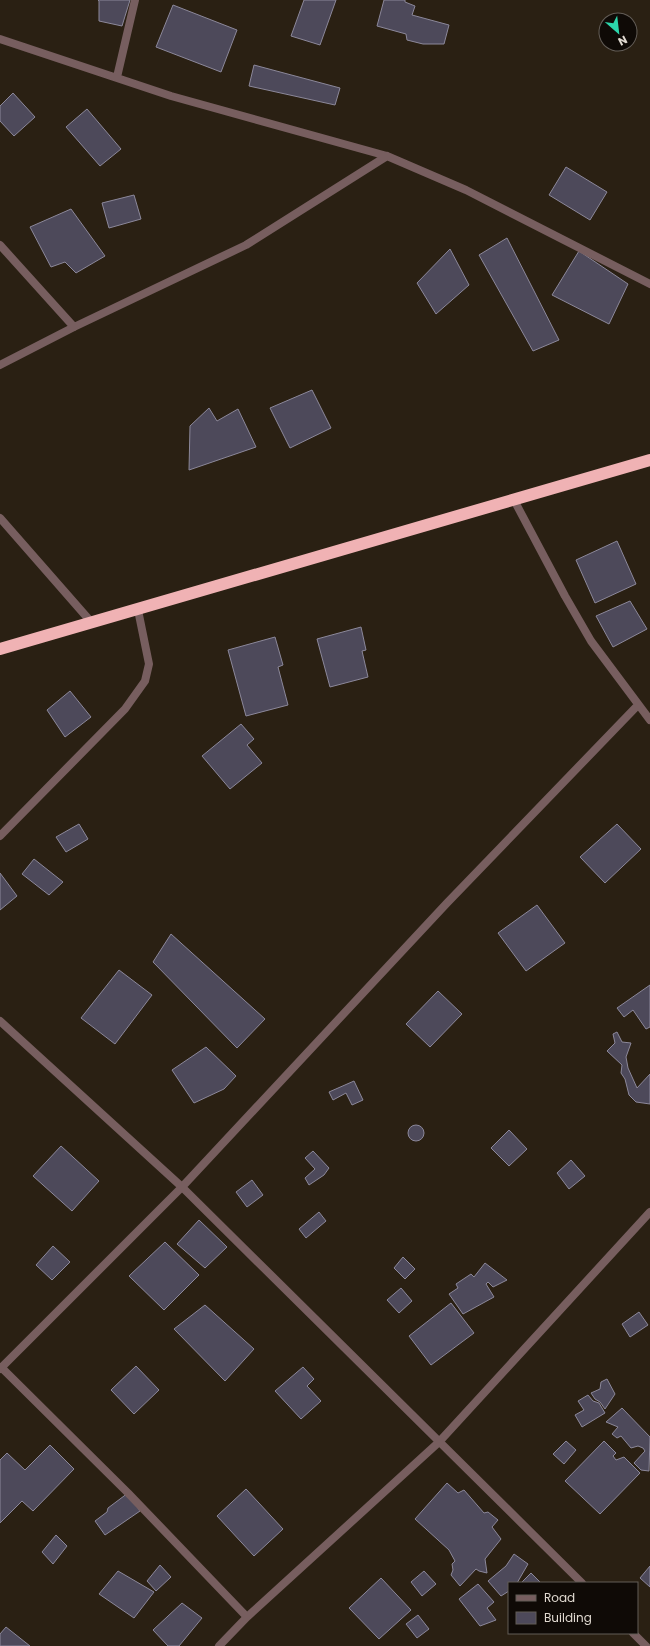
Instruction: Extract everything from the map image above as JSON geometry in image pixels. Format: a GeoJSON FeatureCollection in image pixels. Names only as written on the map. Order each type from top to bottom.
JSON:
{"type":"FeatureCollection","features":[{"type":"Feature","properties":{"kind":"highway"},"geometry":{"type":"LineString","coordinates":[[0,649],[650,460]]}},
{"type":"Feature","properties":{"kind":"street"},"geometry":{"type":"LineString","coordinates":[[117,77],[135,0]]}},
{"type":"Feature","properties":{"kind":"street"},"geometry":{"type":"LineString","coordinates":[[0,39],[170,96],[387,156],[466,190],[650,284]]}},
{"type":"Feature","properties":{"kind":"street"},"geometry":{"type":"LineString","coordinates":[[0,365],[74,327],[246,245],[387,156]]}},
{"type":"Feature","properties":{"kind":"street"},"geometry":{"type":"LineString","coordinates":[[0,245],[74,327]]}},
{"type":"Feature","properties":{"kind":"street"},"geometry":{"type":"LineString","coordinates":[[514,500],[565,596],[591,641],[650,720]]}},
{"type":"Feature","properties":{"kind":"street"},"geometry":{"type":"LineString","coordinates":[[0,518],[92,623]]}},
{"type":"Feature","properties":{"kind":"street"},"geometry":{"type":"LineString","coordinates":[[0,836],[125,709],[146,681],[149,664],[138,610]]}},
{"type":"Feature","properties":{"kind":"street"},"geometry":{"type":"LineString","coordinates":[[246,1617],[128,1493],[1,1369],[182,1187],[447,903],[638,705]]}},
{"type":"Feature","properties":{"kind":"street"},"geometry":{"type":"LineString","coordinates":[[0,1021],[182,1187],[581,1582]]}},
{"type":"Feature","properties":{"kind":"street"},"geometry":{"type":"LineString","coordinates":[[219,1646],[246,1617],[439,1442],[650,1212]]}},
{"type":"Feature","properties":{"kind":"street"},"geometry":{"type":"LineString","coordinates":[[634,1634],[646,1646]]}},
{"type":"Feature","properties":{"kind":"building"},"geometry":{"type":"Polygon","coordinates":[[[98,0],[130,0],[122,26],[99,21],[98,0]]]}},
{"type":"Feature","properties":{"kind":"building"},"geometry":{"type":"Polygon","coordinates":[[[304,0],[336,0],[320,45],[291,36],[304,0]]]}},
{"type":"Feature","properties":{"kind":"building"},"geometry":{"type":"Polygon","coordinates":[[[384,0],[405,0],[405,2],[415,6],[412,15],[449,25],[444,44],[423,44],[407,40],[406,34],[377,26],[384,0]]]}},
{"type":"Feature","properties":{"kind":"building"},"geometry":{"type":"Polygon","coordinates":[[[173,5],[237,30],[221,72],[156,47],[173,5]]]}},
{"type":"Feature","properties":{"kind":"building"},"geometry":{"type":"Polygon","coordinates":[[[254,65],[340,88],[335,105],[249,86],[254,65]]]}},
{"type":"Feature","properties":{"kind":"building"},"geometry":{"type":"Polygon","coordinates":[[[13,93],[35,117],[14,136],[0,121],[0,106],[13,93]]]}},
{"type":"Feature","properties":{"kind":"building"},"geometry":{"type":"Polygon","coordinates":[[[87,109],[121,149],[100,166],[66,127],[87,109]]]}},
{"type":"Feature","properties":{"kind":"building"},"geometry":{"type":"Polygon","coordinates":[[[566,167],[607,192],[590,220],[549,195],[566,167]]]}},
{"type":"Feature","properties":{"kind":"building"},"geometry":{"type":"Polygon","coordinates":[[[134,195],[141,219],[109,228],[102,203],[134,195]]]}},
{"type":"Feature","properties":{"kind":"building"},"geometry":{"type":"Polygon","coordinates":[[[71,209],[105,256],[76,273],[65,262],[51,267],[30,227],[71,209]]]}},
{"type":"Feature","properties":{"kind":"building"},"geometry":{"type":"Polygon","coordinates":[[[507,238],[559,340],[533,351],[479,255],[507,238]]]}},
{"type":"Feature","properties":{"kind":"building"},"geometry":{"type":"Polygon","coordinates":[[[450,249],[469,285],[436,314],[417,283],[450,249]]]}},
{"type":"Feature","properties":{"kind":"building"},"geometry":{"type":"Polygon","coordinates":[[[579,251],[628,284],[609,324],[552,295],[579,251]]]}},
{"type":"Feature","properties":{"kind":"building"},"geometry":{"type":"Polygon","coordinates":[[[312,390],[331,428],[290,448],[270,408],[312,390]]]}},
{"type":"Feature","properties":{"kind":"building"},"geometry":{"type":"Polygon","coordinates":[[[209,408],[217,421],[238,409],[256,447],[189,470],[190,426],[209,408]]]}},
{"type":"Feature","properties":{"kind":"building"},"geometry":{"type":"Polygon","coordinates":[[[617,541],[636,584],[595,603],[576,560],[617,541]]]}},
{"type":"Feature","properties":{"kind":"building"},"geometry":{"type":"Polygon","coordinates":[[[630,601],[647,629],[613,647],[596,616],[630,601]]]}},
{"type":"Feature","properties":{"kind":"building"},"geometry":{"type":"Polygon","coordinates":[[[361,627],[366,650],[362,651],[368,677],[330,687],[317,639],[361,627]]]}},
{"type":"Feature","properties":{"kind":"building"},"geometry":{"type":"Polygon","coordinates":[[[275,637],[283,665],[278,667],[288,705],[246,716],[228,650],[275,637]]]}},
{"type":"Feature","properties":{"kind":"building"},"geometry":{"type":"Polygon","coordinates":[[[70,691],[91,717],[65,737],[47,710],[70,691]]]}},
{"type":"Feature","properties":{"kind":"building"},"geometry":{"type":"Polygon","coordinates":[[[241,724],[254,739],[247,745],[262,763],[230,789],[202,756],[241,724]]]}},
{"type":"Feature","properties":{"kind":"building"},"geometry":{"type":"Polygon","coordinates":[[[79,824],[88,839],[66,852],[56,837],[79,824]]]}},
{"type":"Feature","properties":{"kind":"building"},"geometry":{"type":"Polygon","coordinates":[[[617,824],[641,849],[605,883],[580,857],[617,824]]]}},
{"type":"Feature","properties":{"kind":"building"},"geometry":{"type":"Polygon","coordinates":[[[34,859],[63,882],[49,895],[22,874],[34,859]]]}},
{"type":"Feature","properties":{"kind":"building"},"geometry":{"type":"Polygon","coordinates":[[[0,873],[17,896],[0,910],[0,873]]]}},
{"type":"Feature","properties":{"kind":"building"},"geometry":{"type":"Polygon","coordinates":[[[537,905],[565,943],[526,971],[498,933],[537,905]]]}},
{"type":"Feature","properties":{"kind":"building"},"geometry":{"type":"Polygon","coordinates":[[[171,934],[265,1019],[237,1048],[153,962],[171,934]]]}},
{"type":"Feature","properties":{"kind":"building"},"geometry":{"type":"Polygon","coordinates":[[[119,970],[152,995],[115,1044],[81,1018],[119,970]]]}},
{"type":"Feature","properties":{"kind":"building"},"geometry":{"type":"Polygon","coordinates":[[[650,985],[650,1027],[646,1029],[633,1010],[624,1017],[617,1008],[650,985]]]}},
{"type":"Feature","properties":{"kind":"building"},"geometry":{"type":"Polygon","coordinates":[[[438,991],[462,1014],[430,1047],[406,1024],[438,991]]]}},
{"type":"Feature","properties":{"kind":"building"},"geometry":{"type":"Polygon","coordinates":[[[617,1032],[622,1042],[631,1043],[626,1057],[628,1068],[637,1088],[650,1074],[650,1104],[636,1102],[629,1095],[625,1079],[621,1073],[622,1065],[607,1051],[615,1043],[613,1034],[617,1032]]]}},
{"type":"Feature","properties":{"kind":"building"},"geometry":{"type":"Polygon","coordinates":[[[206,1047],[236,1076],[224,1089],[194,1103],[172,1070],[206,1047]]]}},
{"type":"Feature","properties":{"kind":"building"},"geometry":{"type":"Polygon","coordinates":[[[354,1081],[363,1100],[352,1105],[346,1093],[333,1100],[329,1092],[354,1081]]]}},
{"type":"Feature","properties":{"kind":"building"},"geometry":{"type":"Polygon","coordinates":[[[413,1125],[419,1125],[424,1130],[422,1139],[419,1141],[413,1141],[408,1136],[408,1130],[413,1125]]]}},
{"type":"Feature","properties":{"kind":"building"},"geometry":{"type":"Polygon","coordinates":[[[509,1130],[527,1149],[509,1166],[491,1148],[509,1130]]]}},
{"type":"Feature","properties":{"kind":"building"},"geometry":{"type":"Polygon","coordinates":[[[61,1146],[99,1181],[72,1211],[33,1176],[61,1146]]]}},
{"type":"Feature","properties":{"kind":"building"},"geometry":{"type":"Polygon","coordinates":[[[313,1151],[329,1168],[324,1175],[309,1185],[305,1178],[315,1169],[305,1158],[313,1151]]]}},
{"type":"Feature","properties":{"kind":"building"},"geometry":{"type":"Polygon","coordinates":[[[571,1160],[585,1176],[569,1189],[557,1173],[571,1160]]]}},
{"type":"Feature","properties":{"kind":"building"},"geometry":{"type":"Polygon","coordinates":[[[252,1180],[263,1195],[247,1207],[236,1192],[252,1180]]]}},
{"type":"Feature","properties":{"kind":"building"},"geometry":{"type":"Polygon","coordinates":[[[319,1212],[326,1221],[306,1238],[299,1229],[319,1212]]]}},
{"type":"Feature","properties":{"kind":"building"},"geometry":{"type":"Polygon","coordinates":[[[199,1220],[227,1247],[205,1268],[177,1244],[199,1220]]]}},
{"type":"Feature","properties":{"kind":"building"},"geometry":{"type":"Polygon","coordinates":[[[165,1242],[199,1275],[164,1310],[129,1276],[165,1242]]]}},
{"type":"Feature","properties":{"kind":"building"},"geometry":{"type":"Polygon","coordinates":[[[53,1246],[70,1262],[52,1280],[36,1265],[53,1246]]]}},
{"type":"Feature","properties":{"kind":"building"},"geometry":{"type":"Polygon","coordinates":[[[403,1257],[415,1269],[405,1279],[394,1268],[403,1257]]]}},
{"type":"Feature","properties":{"kind":"building"},"geometry":{"type":"Polygon","coordinates":[[[485,1263],[507,1280],[493,1287],[488,1282],[486,1284],[494,1297],[463,1314],[449,1294],[458,1288],[456,1284],[471,1274],[474,1277],[485,1263]]]}},
{"type":"Feature","properties":{"kind":"building"},"geometry":{"type":"Polygon","coordinates":[[[401,1288],[412,1301],[399,1313],[387,1300],[401,1288]]]}},
{"type":"Feature","properties":{"kind":"building"},"geometry":{"type":"Polygon","coordinates":[[[451,1303],[474,1333],[431,1365],[409,1336],[451,1303]]]}},
{"type":"Feature","properties":{"kind":"building"},"geometry":{"type":"Polygon","coordinates":[[[205,1305],[254,1349],[225,1381],[174,1329],[205,1305]]]}},
{"type":"Feature","properties":{"kind":"building"},"geometry":{"type":"Polygon","coordinates":[[[639,1312],[648,1325],[630,1337],[622,1324],[639,1312]]]}},
{"type":"Feature","properties":{"kind":"building"},"geometry":{"type":"Polygon","coordinates":[[[136,1366],[159,1390],[134,1414],[111,1390],[136,1366]]]}},
{"type":"Feature","properties":{"kind":"building"},"geometry":{"type":"Polygon","coordinates":[[[303,1367],[314,1379],[307,1386],[321,1401],[301,1419],[275,1391],[303,1367]]]}},
{"type":"Feature","properties":{"kind":"building"},"geometry":{"type":"Polygon","coordinates":[[[607,1379],[615,1394],[605,1409],[591,1393],[600,1389],[601,1382],[607,1379]]]}},
{"type":"Feature","properties":{"kind":"building"},"geometry":{"type":"Polygon","coordinates":[[[588,1395],[593,1401],[599,1403],[605,1413],[582,1427],[575,1415],[584,1410],[578,1401],[588,1395]]]}},
{"type":"Feature","properties":{"kind":"building"},"geometry":{"type":"Polygon","coordinates":[[[622,1408],[650,1437],[649,1471],[641,1470],[634,1463],[645,1451],[643,1448],[638,1446],[631,1448],[621,1436],[617,1438],[612,1434],[618,1427],[606,1422],[622,1408]]]}},
{"type":"Feature","properties":{"kind":"building"},"geometry":{"type":"Polygon","coordinates":[[[566,1441],[576,1450],[564,1464],[553,1454],[566,1441]]]}},
{"type":"Feature","properties":{"kind":"building"},"geometry":{"type":"Polygon","coordinates":[[[604,1441],[616,1453],[613,1456],[616,1460],[624,1457],[640,1473],[600,1514],[565,1481],[604,1441]]]}},
{"type":"Feature","properties":{"kind":"building"},"geometry":{"type":"Polygon","coordinates":[[[50,1445],[74,1469],[33,1511],[22,1501],[0,1523],[0,1460],[7,1453],[25,1470],[50,1445]]]}},
{"type":"Feature","properties":{"kind":"building"},"geometry":{"type":"Polygon","coordinates":[[[447,1483],[458,1493],[464,1490],[484,1513],[488,1512],[498,1520],[492,1527],[501,1539],[485,1559],[487,1573],[476,1569],[460,1586],[451,1575],[453,1570],[452,1564],[455,1561],[449,1550],[415,1519],[447,1483]]]}},
{"type":"Feature","properties":{"kind":"building"},"geometry":{"type":"Polygon","coordinates":[[[246,1489],[283,1529],[254,1556],[217,1516],[246,1489]]]}},
{"type":"Feature","properties":{"kind":"building"},"geometry":{"type":"Polygon","coordinates":[[[128,1493],[140,1511],[105,1535],[95,1521],[107,1512],[108,1508],[128,1493]]]}},
{"type":"Feature","properties":{"kind":"building"},"geometry":{"type":"Polygon","coordinates":[[[56,1535],[67,1546],[53,1564],[42,1552],[56,1535]]]}},
{"type":"Feature","properties":{"kind":"building"},"geometry":{"type":"Polygon","coordinates":[[[514,1554],[528,1564],[518,1582],[508,1582],[508,1592],[501,1596],[488,1581],[506,1566],[514,1554]]]}},
{"type":"Feature","properties":{"kind":"building"},"geometry":{"type":"Polygon","coordinates":[[[160,1565],[171,1577],[156,1591],[147,1581],[160,1565]]]}},
{"type":"Feature","properties":{"kind":"building"},"geometry":{"type":"Polygon","coordinates":[[[650,1566],[650,1587],[640,1578],[650,1566]]]}},
{"type":"Feature","properties":{"kind":"building"},"geometry":{"type":"Polygon","coordinates":[[[118,1571],[154,1592],[134,1618],[99,1594],[118,1571]]]}},
{"type":"Feature","properties":{"kind":"building"},"geometry":{"type":"Polygon","coordinates":[[[424,1571],[436,1584],[422,1596],[411,1582],[424,1571]]]}},
{"type":"Feature","properties":{"kind":"building"},"geometry":{"type":"Polygon","coordinates":[[[531,1573],[540,1582],[522,1582],[531,1573]]]}},
{"type":"Feature","properties":{"kind":"building"},"geometry":{"type":"Polygon","coordinates":[[[381,1578],[411,1610],[379,1639],[349,1608],[381,1578]]]}},
{"type":"Feature","properties":{"kind":"building"},"geometry":{"type":"Polygon","coordinates":[[[478,1584],[494,1602],[487,1608],[496,1620],[480,1626],[459,1599],[478,1584]]]}},
{"type":"Feature","properties":{"kind":"building"},"geometry":{"type":"Polygon","coordinates":[[[182,1603],[202,1618],[179,1646],[168,1646],[153,1630],[182,1603]]]}},
{"type":"Feature","properties":{"kind":"building"},"geometry":{"type":"Polygon","coordinates":[[[418,1615],[429,1629],[417,1638],[406,1624],[418,1615]]]}},
{"type":"Feature","properties":{"kind":"building"},"geometry":{"type":"Polygon","coordinates":[[[6,1627],[30,1646],[0,1646],[0,1634],[6,1627]]]}}]}
